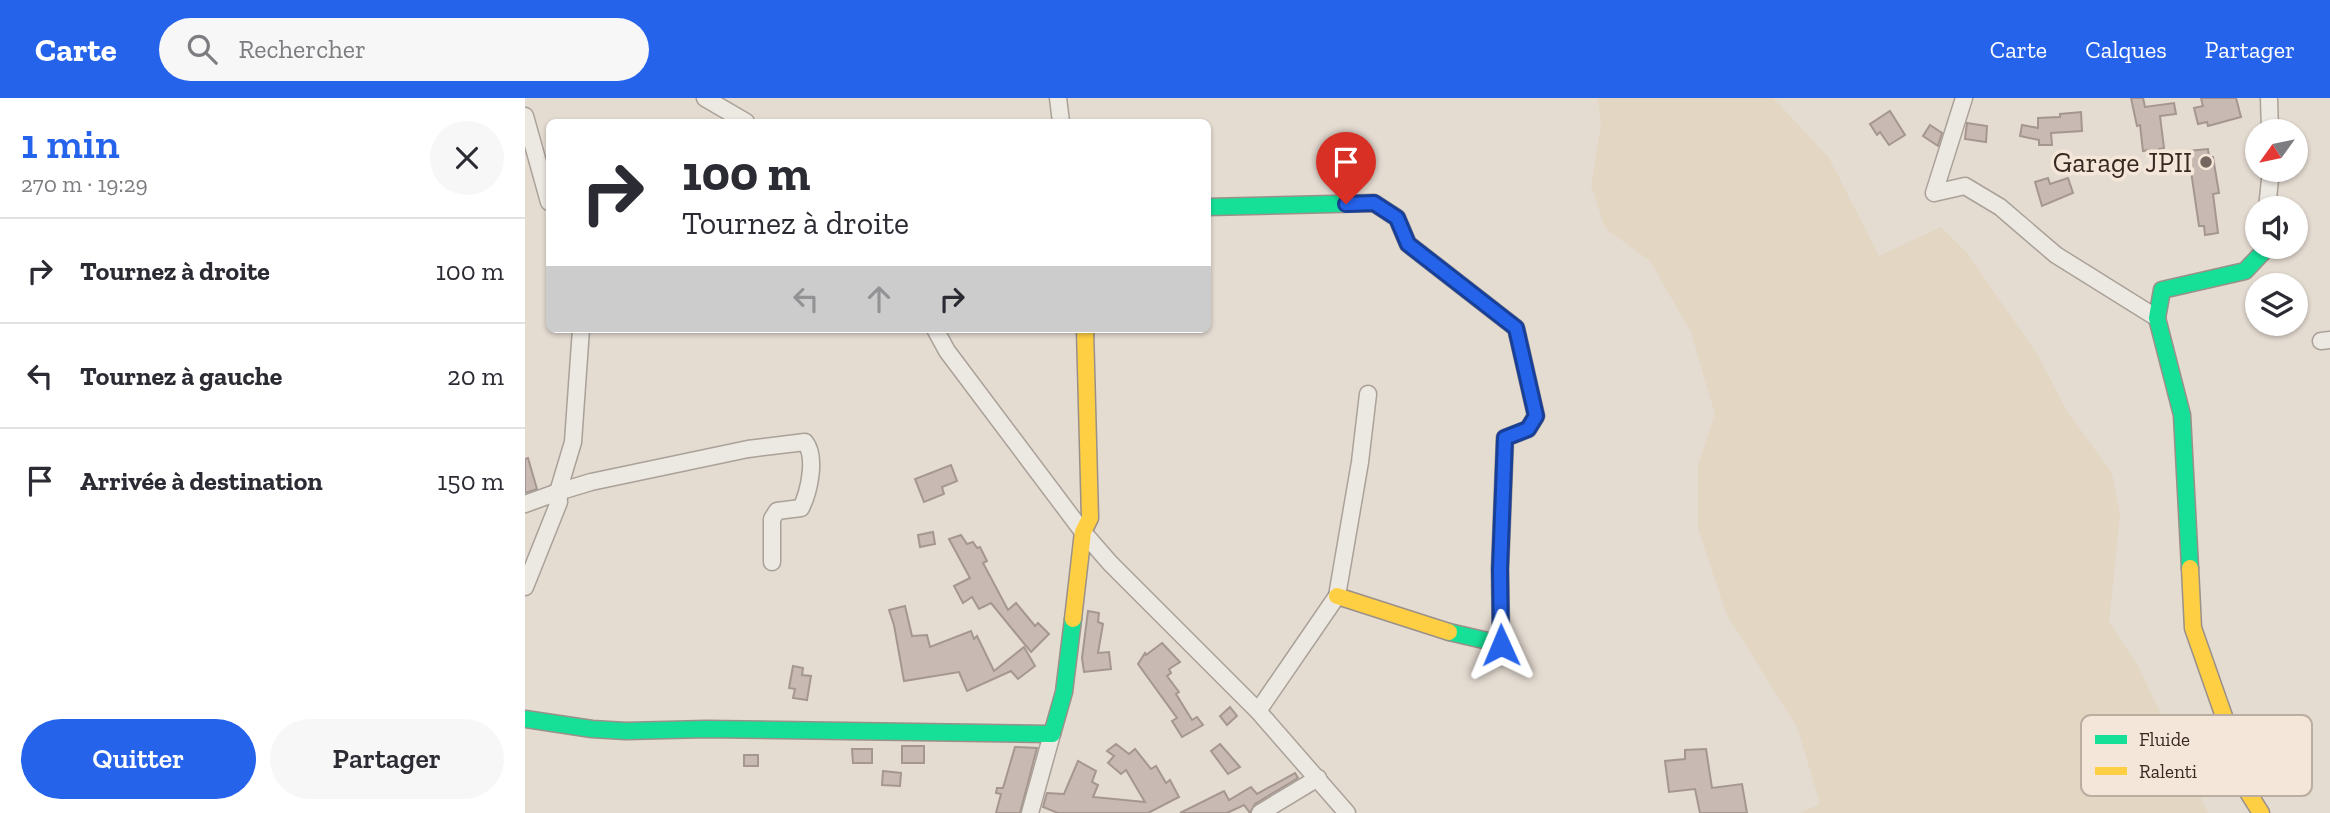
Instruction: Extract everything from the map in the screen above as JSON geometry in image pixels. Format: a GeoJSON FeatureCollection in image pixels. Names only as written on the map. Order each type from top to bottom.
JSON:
{"type":"FeatureCollection","features":[{"type":"Feature","properties":{"kind":"street"},"geometry":{"type":"LineString","coordinates":[[705,98],[741,119]]}},
{"type":"Feature","properties":{"kind":"street"},"geometry":{"type":"LineString","coordinates":[[1058,98],[1061,119]]}},
{"type":"Feature","properties":{"kind":"street"},"geometry":{"type":"LineString","coordinates":[[1963,98],[1934,193],[1965,186],[2000,207],[2056,255],[2157,318]]}},
{"type":"Feature","properties":{"kind":"street"},"geometry":{"type":"LineString","coordinates":[[2269,98],[2270,119]]}},
{"type":"Feature","properties":{"kind":"street"},"geometry":{"type":"LineString","coordinates":[[525,116],[546,191]]}},
{"type":"Feature","properties":{"kind":"street"},"geometry":{"type":"LineString","coordinates":[[1211,207],[1374,203],[1397,218],[1408,244],[1516,328],[1536,416],[1528,429],[1505,438],[1500,569],[1501,645],[1437,629],[1337,596]]}},
{"type":"Feature","properties":{"kind":"street"},"geometry":{"type":"LineString","coordinates":[[2223,715],[2193,628],[2182,415],[2157,318],[2162,289],[2245,271],[2256,259]]}},
{"type":"Feature","properties":{"kind":"street"},"geometry":{"type":"LineString","coordinates":[[525,587],[559,502],[558,492],[573,442],[581,333]]}},
{"type":"Feature","properties":{"kind":"street"},"geometry":{"type":"LineString","coordinates":[[937,333],[947,351],[1083,532],[1110,563],[1258,711],[1347,813]]}},
{"type":"Feature","properties":{"kind":"street"},"geometry":{"type":"LineString","coordinates":[[1030,813],[1064,692],[1083,532],[1090,518],[1085,333]]}},
{"type":"Feature","properties":{"kind":"street"},"geometry":{"type":"LineString","coordinates":[[1258,711],[1337,596],[1360,462],[1368,394]]}},
{"type":"Feature","properties":{"kind":"street"},"geometry":{"type":"LineString","coordinates":[[525,504],[591,482],[748,449],[805,442],[809,445],[811,463],[805,500],[801,509],[777,511],[772,519],[772,562]]}},
{"type":"Feature","properties":{"kind":"street"},"geometry":{"type":"LineString","coordinates":[[525,719],[626,731],[706,729],[1052,734]]}},
{"type":"Feature","properties":{"kind":"street"},"geometry":{"type":"LineString","coordinates":[[1260,813],[1318,778]]}},
{"type":"Feature","properties":{"kind":"street"},"geometry":{"type":"LineString","coordinates":[[2250,796],[2261,813]]}},
{"type":"Feature","properties":{"kind":"shaded area"},"geometry":{"type":"Polygon","coordinates":[[[1598,98],[1773,98],[1829,158],[1879,256],[1941,227],[1967,253],[2037,354],[2068,413],[2112,473],[2120,514],[2109,622],[2138,666],[2161,715],[2081,715],[2081,796],[2200,796],[2208,813],[1800,813],[1820,804],[1798,729],[1726,613],[1698,528],[1698,466],[1715,414],[1691,332],[1650,261],[1605,228],[1591,185],[1601,127],[1598,98]]]}},
{"type":"Feature","properties":{"kind":"building"},"geometry":{"type":"Polygon","coordinates":[[[2131,98],[2143,98],[2145,107],[2174,103],[2176,114],[2160,116],[2164,148],[2159,149],[2160,155],[2150,156],[2149,150],[2143,151],[2140,125],[2137,126],[2131,98]]]}},
{"type":"Feature","properties":{"kind":"building"},"geometry":{"type":"Polygon","coordinates":[[[2201,98],[2236,98],[2241,117],[2208,126],[2207,122],[2198,124],[2194,108],[2203,106],[2201,98]]]}},
{"type":"Feature","properties":{"kind":"building"},"geometry":{"type":"Polygon","coordinates":[[[1890,111],[1905,135],[1889,145],[1880,132],[1877,135],[1870,124],[1890,111]]]}},
{"type":"Feature","properties":{"kind":"building"},"geometry":{"type":"Polygon","coordinates":[[[2081,112],[2082,131],[2051,133],[2052,145],[2039,145],[2039,140],[2020,136],[2022,125],[2038,128],[2038,118],[2081,112]]]}},
{"type":"Feature","properties":{"kind":"building"},"geometry":{"type":"Polygon","coordinates":[[[1967,123],[1987,126],[1986,142],[1965,139],[1967,123]]]}},
{"type":"Feature","properties":{"kind":"building"},"geometry":{"type":"Polygon","coordinates":[[[1930,125],[1942,133],[1938,146],[1923,136],[1930,125]]]}},
{"type":"Feature","properties":{"kind":"building"},"geometry":{"type":"Polygon","coordinates":[[[2208,149],[2209,157],[2213,157],[2219,193],[2213,194],[2218,233],[2205,235],[2204,226],[2199,226],[2188,151],[2208,149]]]}},
{"type":"Feature","properties":{"kind":"building"},"geometry":{"type":"Polygon","coordinates":[[[2048,178],[2050,184],[2068,178],[2073,193],[2042,206],[2035,182],[2048,178]]]}},
{"type":"Feature","properties":{"kind":"building"},"geometry":{"type":"Polygon","coordinates":[[[528,458],[537,489],[525,493],[525,459],[528,458]]]}},
{"type":"Feature","properties":{"kind":"building"},"geometry":{"type":"Polygon","coordinates":[[[951,465],[957,481],[942,487],[944,494],[924,502],[915,479],[951,465]]]}},
{"type":"Feature","properties":{"kind":"building"},"geometry":{"type":"Polygon","coordinates":[[[933,532],[935,544],[920,547],[918,535],[933,532]]]}},
{"type":"Feature","properties":{"kind":"building"},"geometry":{"type":"Polygon","coordinates":[[[961,535],[967,544],[973,542],[977,548],[980,547],[987,561],[983,563],[1008,610],[1016,603],[1035,626],[1038,623],[1049,634],[1031,652],[991,603],[979,609],[972,597],[963,603],[954,586],[970,578],[949,539],[961,535]]]}},
{"type":"Feature","properties":{"kind":"building"},"geometry":{"type":"Polygon","coordinates":[[[905,606],[912,636],[927,635],[930,647],[971,631],[974,639],[977,636],[994,671],[1024,647],[1035,666],[1018,679],[1011,671],[967,691],[959,672],[904,681],[889,610],[905,606]]]}},
{"type":"Feature","properties":{"kind":"building"},"geometry":{"type":"Polygon","coordinates":[[[1088,611],[1099,613],[1098,622],[1103,624],[1098,653],[1109,652],[1111,669],[1084,672],[1082,658],[1088,611]]]}},
{"type":"Feature","properties":{"kind":"building"},"geometry":{"type":"Polygon","coordinates":[[[1162,643],[1180,662],[1169,669],[1171,673],[1167,676],[1179,692],[1176,694],[1192,720],[1197,717],[1203,725],[1182,737],[1172,721],[1177,718],[1138,664],[1145,653],[1146,655],[1162,643]]]}},
{"type":"Feature","properties":{"kind":"building"},"geometry":{"type":"Polygon","coordinates":[[[793,666],[803,668],[802,675],[811,676],[807,700],[793,698],[795,689],[789,688],[793,666]]]}},
{"type":"Feature","properties":{"kind":"building"},"geometry":{"type":"Polygon","coordinates":[[[1230,707],[1237,716],[1227,725],[1220,716],[1230,707]]]}},
{"type":"Feature","properties":{"kind":"building"},"geometry":{"type":"Polygon","coordinates":[[[1116,744],[1129,754],[1135,749],[1151,769],[1156,766],[1166,783],[1170,780],[1179,797],[1148,813],[1058,813],[1043,807],[1047,793],[1064,794],[1078,761],[1096,771],[1092,782],[1098,785],[1093,797],[1145,802],[1126,770],[1121,774],[1108,763],[1114,756],[1107,751],[1116,744]]]}},
{"type":"Feature","properties":{"kind":"building"},"geometry":{"type":"Polygon","coordinates":[[[1220,744],[1240,767],[1228,774],[1211,751],[1220,744]]]}},
{"type":"Feature","properties":{"kind":"building"},"geometry":{"type":"Polygon","coordinates":[[[902,746],[924,746],[924,763],[902,763],[902,746]]]}},
{"type":"Feature","properties":{"kind":"building"},"geometry":{"type":"Polygon","coordinates":[[[1015,747],[1037,748],[1020,813],[996,813],[1001,794],[996,793],[997,788],[1003,788],[1015,747]]]}},
{"type":"Feature","properties":{"kind":"building"},"geometry":{"type":"Polygon","coordinates":[[[852,749],[872,749],[872,763],[853,763],[852,749]]]}},
{"type":"Feature","properties":{"kind":"building"},"geometry":{"type":"Polygon","coordinates":[[[1706,749],[1712,788],[1742,784],[1747,813],[1700,813],[1695,789],[1669,792],[1665,761],[1685,759],[1685,750],[1706,749]]]}},
{"type":"Feature","properties":{"kind":"building"},"geometry":{"type":"Polygon","coordinates":[[[744,755],[758,755],[758,766],[744,766],[744,755]]]}},
{"type":"Feature","properties":{"kind":"building"},"geometry":{"type":"Polygon","coordinates":[[[883,771],[901,773],[900,786],[882,785],[883,771]]]}},
{"type":"Feature","properties":{"kind":"building"},"geometry":{"type":"Polygon","coordinates":[[[1295,773],[1298,778],[1255,804],[1250,813],[1244,805],[1227,813],[1180,813],[1224,791],[1229,800],[1251,787],[1257,794],[1295,773]]]}},
{"type":"Feature","properties":{"kind":"traffic: fast"},"geometry":{"type":"LineString","coordinates":[[1211,207],[1374,203],[1397,218],[1408,244],[1516,328],[1536,416],[1528,429],[1505,438],[1500,569],[1501,644],[1449,632]]}},
{"type":"Feature","properties":{"kind":"traffic: fast"},"geometry":{"type":"LineString","coordinates":[[2190,568],[2182,415],[2157,318],[2162,290],[2245,271],[2256,259]]}},
{"type":"Feature","properties":{"kind":"traffic: fast"},"geometry":{"type":"LineString","coordinates":[[525,719],[626,731],[706,729],[1052,734],[1064,692],[1073,619]]}},
{"type":"Feature","properties":{"kind":"traffic: slow"},"geometry":{"type":"LineString","coordinates":[[1073,619],[1083,532],[1090,518],[1085,333]]}},
{"type":"Feature","properties":{"kind":"traffic: slow"},"geometry":{"type":"LineString","coordinates":[[2190,568],[2193,628],[2223,715]]}},
{"type":"Feature","properties":{"kind":"traffic: slow"},"geometry":{"type":"LineString","coordinates":[[1337,596],[1449,632]]}},
{"type":"Feature","properties":{"kind":"traffic: slow"},"geometry":{"type":"LineString","coordinates":[[2250,796],[2261,813]]}},
{"type":"Feature","properties":{"kind":"place","name":"Garage JPII"},"geometry":{"type":"Point","coordinates":[2206,162]}},
{"type":"Feature","properties":{"kind":"route"},"geometry":{"type":"LineString","coordinates":[[1346,204],[1374,203],[1397,218],[1408,244],[1516,328],[1536,416],[1528,429],[1505,438],[1500,569],[1501,645]]}}]}
